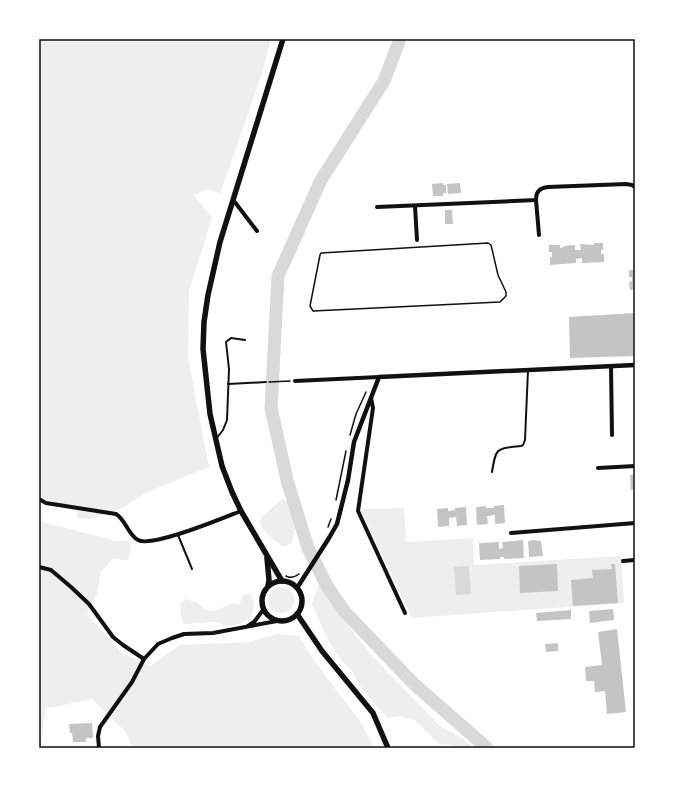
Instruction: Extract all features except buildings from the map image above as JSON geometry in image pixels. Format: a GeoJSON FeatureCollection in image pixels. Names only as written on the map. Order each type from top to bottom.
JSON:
{"type":"FeatureCollection","features":[{"type":"Feature","properties":{"kind":"main road"},"geometry":{"type":"LineString","coordinates":[[282,39],[234,201],[220,242],[208,295],[204,322],[203,349],[206,387],[215,440],[222,466],[241,511],[282,581]]}},
{"type":"Feature","properties":{"kind":"main road"},"geometry":{"type":"LineString","coordinates":[[267,556],[269,580],[268,586],[262,596],[261,601],[263,610],[269,617],[277,621],[288,621],[297,614],[302,604],[302,598],[297,588],[290,583],[282,581],[275,582],[268,586]]}},
{"type":"Feature","properties":{"kind":"main road"},"geometry":{"type":"LineString","coordinates":[[297,614],[322,651],[373,713],[388,748]]}},
{"type":"Feature","properties":{"kind":"street"},"geometry":{"type":"LineString","coordinates":[[539,235],[536,200],[538,190],[548,187],[626,184],[635,187]]}},
{"type":"Feature","properties":{"kind":"street"},"geometry":{"type":"LineString","coordinates":[[377,207],[536,200]]}},
{"type":"Feature","properties":{"kind":"street"},"geometry":{"type":"LineString","coordinates":[[234,201],[256,231]]}},
{"type":"Feature","properties":{"kind":"street"},"geometry":{"type":"LineString","coordinates":[[415,206],[417,240]]}},
{"type":"Feature","properties":{"kind":"street"},"geometry":{"type":"LineString","coordinates":[[295,381],[635,365]]}},
{"type":"Feature","properties":{"kind":"street"},"geometry":{"type":"LineString","coordinates":[[611,366],[612,435]]}},
{"type":"Feature","properties":{"kind":"street"},"geometry":{"type":"LineString","coordinates":[[297,588],[329,538],[340,513],[348,480],[354,442],[379,377]]}},
{"type":"Feature","properties":{"kind":"street"},"geometry":{"type":"LineString","coordinates":[[371,398],[373,408],[358,510],[405,613]]}},
{"type":"Feature","properties":{"kind":"street"},"geometry":{"type":"LineString","coordinates":[[598,468],[635,466]]}},
{"type":"Feature","properties":{"kind":"street"},"geometry":{"type":"LineString","coordinates":[[39,499],[46,503],[119,516],[138,541],[151,542],[178,534],[241,511]]}},
{"type":"Feature","properties":{"kind":"street"},"geometry":{"type":"LineString","coordinates":[[511,533],[635,524]]}},
{"type":"Feature","properties":{"kind":"street"},"geometry":{"type":"LineString","coordinates":[[623,561],[635,560]]}},
{"type":"Feature","properties":{"kind":"street"},"geometry":{"type":"LineString","coordinates":[[39,567],[51,570],[71,587],[89,604],[113,637],[144,658]]}},
{"type":"Feature","properties":{"kind":"street"},"geometry":{"type":"LineString","coordinates":[[246,627],[254,622],[263,610]]}},
{"type":"Feature","properties":{"kind":"street"},"geometry":{"type":"LineString","coordinates":[[100,748],[98,736],[100,727],[132,682],[144,658],[158,644],[184,634],[213,633],[277,621]]}},
{"type":"Feature","properties":{"kind":"lane"},"geometry":{"type":"LineString","coordinates":[[215,440],[223,430],[227,420],[229,369],[226,342],[231,338],[245,340]]}},
{"type":"Feature","properties":{"kind":"lane"},"geometry":{"type":"LineString","coordinates":[[492,472],[495,454],[500,449],[524,445],[526,440],[528,370]]}},
{"type":"Feature","properties":{"kind":"lane"},"geometry":{"type":"LineString","coordinates":[[228,384],[266,382]]}},
{"type":"Feature","properties":{"kind":"lane"},"geometry":{"type":"LineString","coordinates":[[178,534],[192,569]]}},
{"type":"Feature","properties":{"kind":"path"},"geometry":{"type":"LineString","coordinates":[[488,243],[491,245],[498,275],[506,292],[506,296],[500,302],[313,311],[310,306],[320,255],[323,253],[488,243]]}},
{"type":"Feature","properties":{"kind":"path"},"geometry":{"type":"LineString","coordinates":[[266,382],[295,381]]}},
{"type":"Feature","properties":{"kind":"path"},"geometry":{"type":"LineString","coordinates":[[282,571],[289,578],[295,577],[301,571]]}},
{"type":"Feature","properties":{"kind":"shaded area"},"geometry":{"type":"Polygon","coordinates":[[[39,39],[271,39],[262,73],[220,194],[208,189],[194,195],[212,218],[189,291],[188,358],[209,467],[147,492],[124,507],[91,519],[78,518],[76,511],[42,497],[39,492],[39,39]]]}},
{"type":"Feature","properties":{"kind":"shaded area"},"geometry":{"type":"Polygon","coordinates":[[[283,498],[289,504],[296,525],[292,543],[283,547],[268,535],[260,524],[261,518],[283,498]]]}},
{"type":"Feature","properties":{"kind":"shaded area"},"geometry":{"type":"Polygon","coordinates":[[[404,508],[406,542],[473,538],[474,565],[621,556],[624,603],[412,618],[360,509],[404,508]]]}},
{"type":"Feature","properties":{"kind":"shaded area"},"geometry":{"type":"Polygon","coordinates":[[[39,521],[116,541],[129,541],[131,548],[128,560],[112,559],[101,572],[96,597],[87,614],[122,653],[150,666],[180,645],[249,642],[277,634],[299,636],[315,662],[362,724],[374,748],[133,748],[125,731],[92,699],[45,709],[41,748],[39,748],[39,521]]]}},
{"type":"Feature","properties":{"kind":"shaded area"},"geometry":{"type":"Polygon","coordinates":[[[469,566],[471,594],[456,595],[454,567],[469,566]]]}},
{"type":"Feature","properties":{"kind":"shaded area"},"geometry":{"type":"Polygon","coordinates":[[[319,584],[339,614],[373,657],[440,726],[462,738],[474,748],[461,748],[459,746],[439,744],[415,720],[399,716],[389,718],[380,710],[360,686],[351,669],[343,662],[330,644],[312,604],[319,584]]]}},
{"type":"Feature","properties":{"kind":"shaded area"},"geometry":{"type":"Polygon","coordinates":[[[281,587],[290,591],[294,600],[290,609],[281,613],[272,609],[268,600],[272,591],[281,587]]]}},
{"type":"Feature","properties":{"kind":"shaded area"},"geometry":{"type":"Polygon","coordinates":[[[251,593],[254,601],[252,617],[239,624],[226,626],[216,622],[184,624],[181,617],[180,605],[185,599],[196,602],[206,610],[215,611],[232,603],[239,605],[243,595],[251,593]]]}},
{"type":"Feature","properties":{"kind":"waterway"},"geometry":{"type":"LineString","coordinates":[[400,39],[384,81],[321,180],[278,276],[271,408],[287,480],[308,548],[327,586],[345,612],[414,684],[487,748]]}}]}
